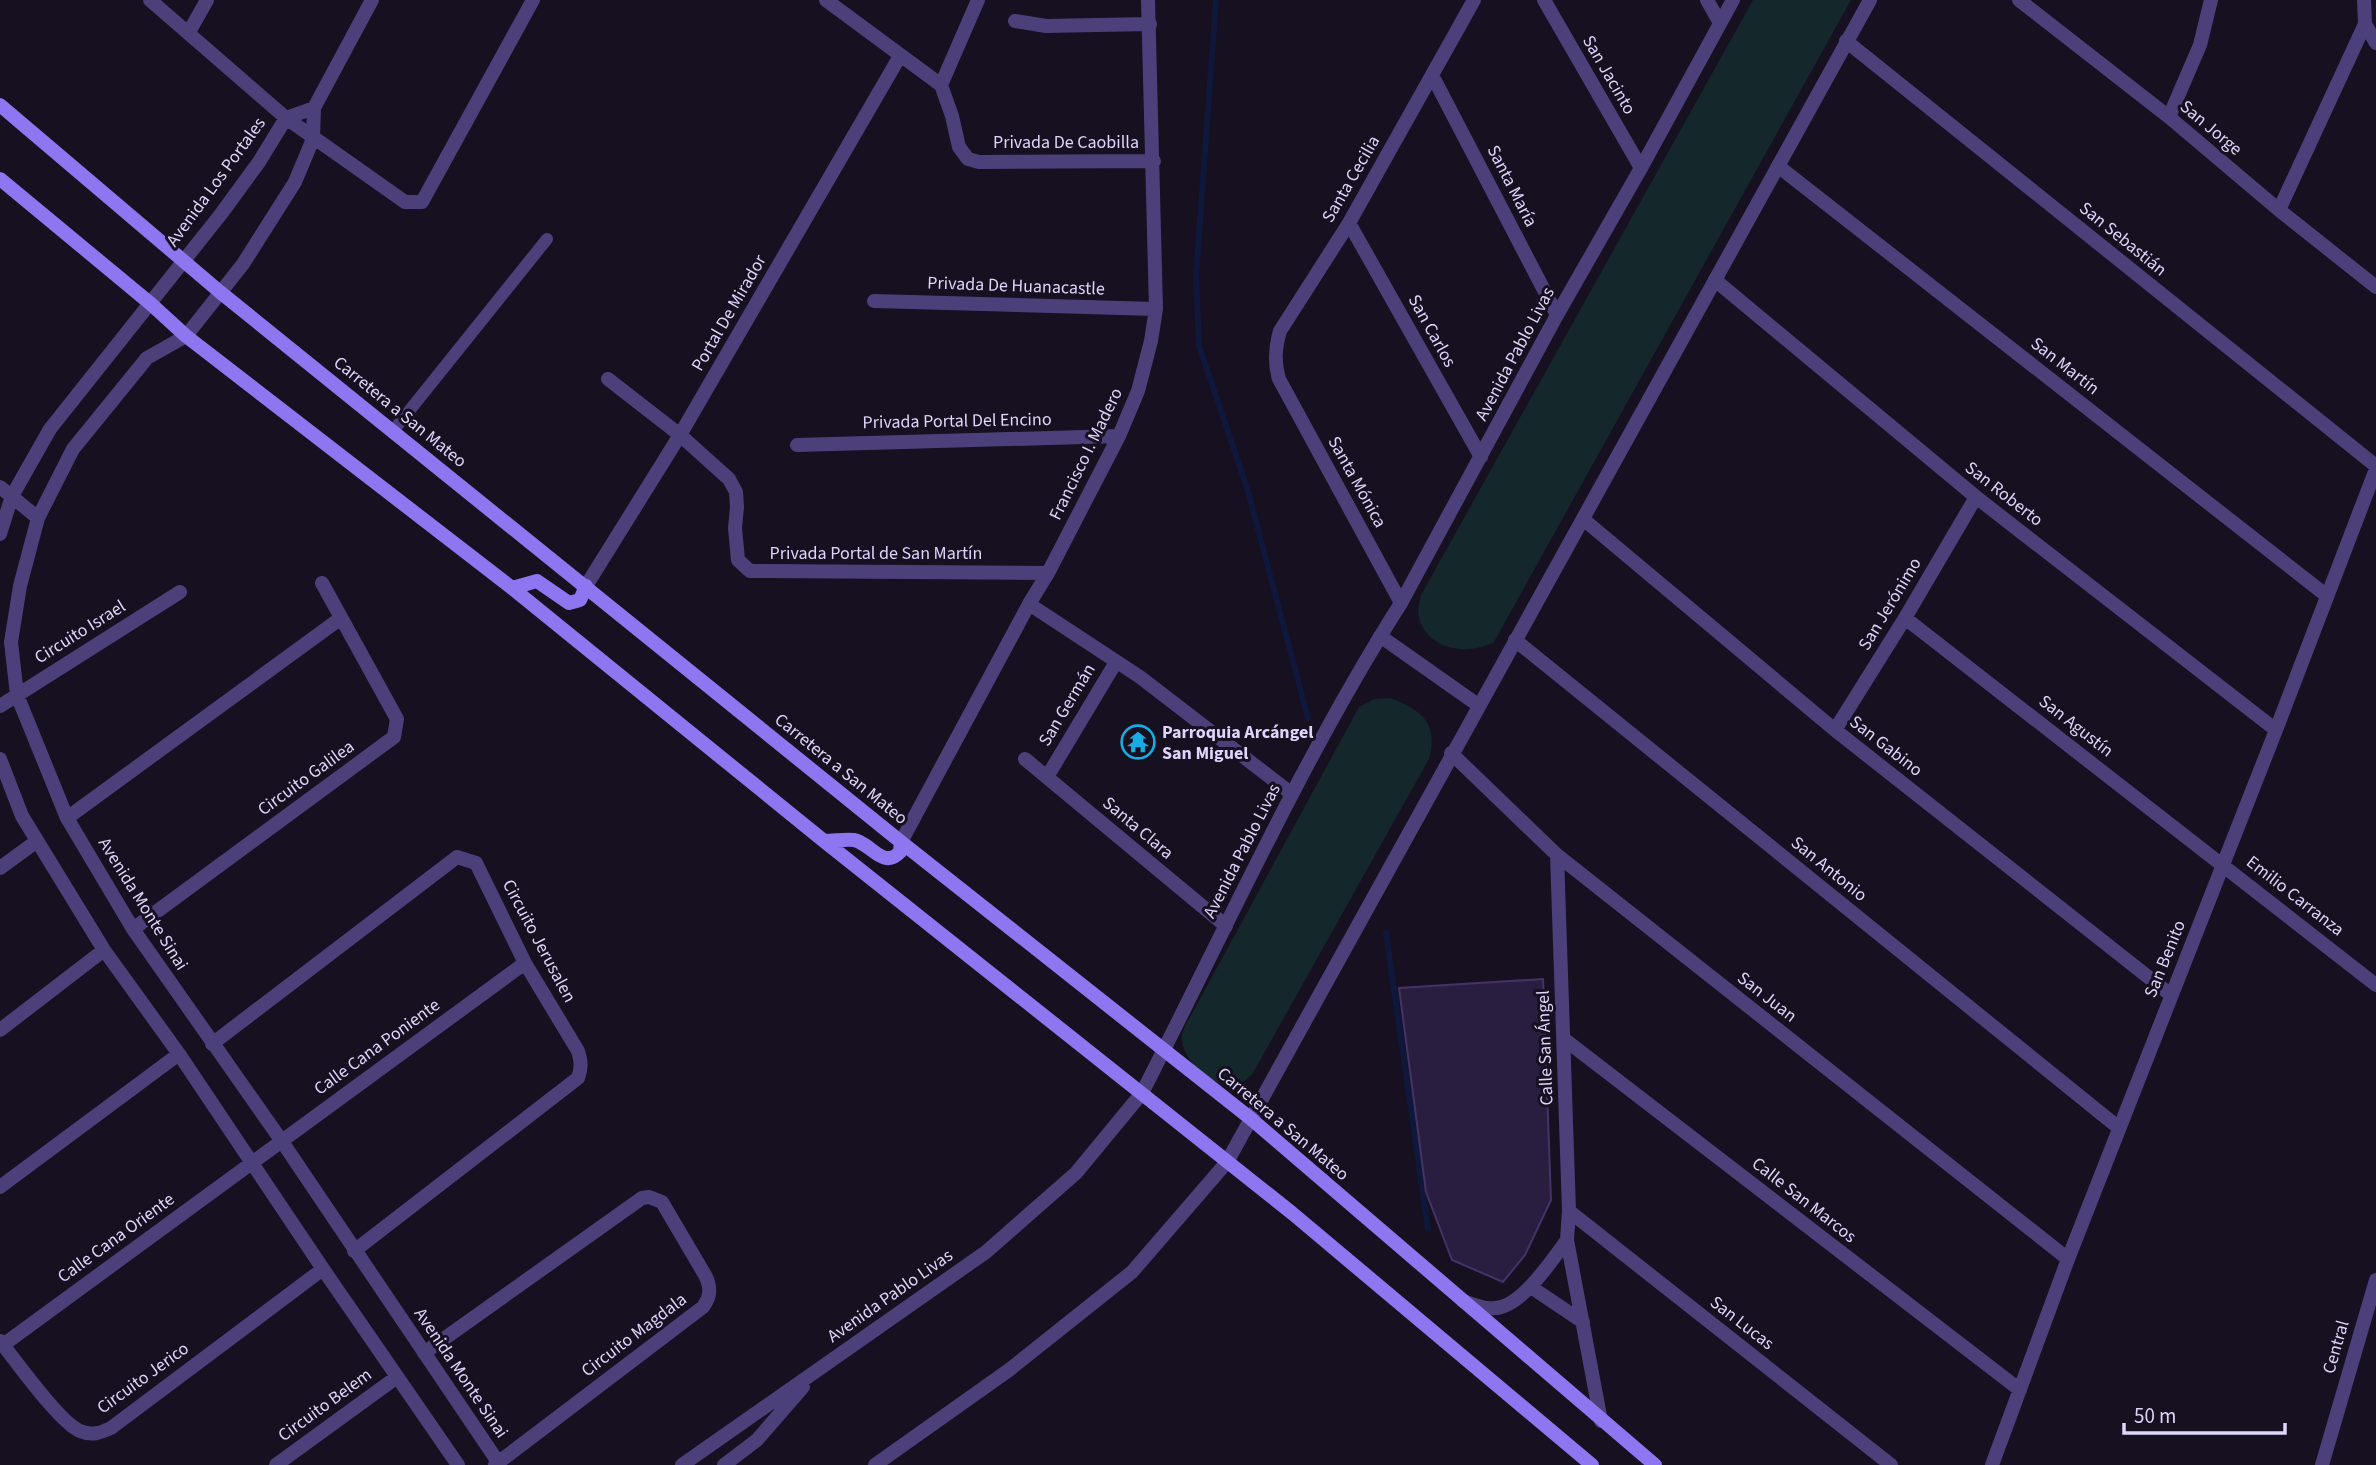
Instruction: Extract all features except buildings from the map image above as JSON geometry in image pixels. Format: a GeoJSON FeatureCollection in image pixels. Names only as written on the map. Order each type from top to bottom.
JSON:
{"type":"FeatureCollection","features":[{"type":"Feature","properties":{"kind":"main road","name":"Carretera a San Mateo"},"geometry":{"type":"LineString","coordinates":[[0,105],[220,292],[901,842],[1250,1118],[1655,1465]]}},
{"type":"Feature","properties":{"kind":"main road"},"geometry":{"type":"LineString","coordinates":[[0,179],[186,336],[512,588],[824,841],[1292,1213],[1592,1465]]}},
{"type":"Feature","properties":{"kind":"main road"},"geometry":{"type":"LineString","coordinates":[[512,588],[537,581],[569,603],[580,600],[586,586]]}},
{"type":"Feature","properties":{"kind":"main road"},"geometry":{"type":"LineString","coordinates":[[824,841],[857,840],[887,859],[894,858],[900,852],[901,842]]}},
{"type":"Feature","properties":{"kind":"street"},"geometry":{"type":"LineString","coordinates":[[150,0],[286,118],[405,202],[422,202],[533,0]]}},
{"type":"Feature","properties":{"kind":"street"},"geometry":{"type":"LineString","coordinates":[[188,32],[207,0]]}},
{"type":"Feature","properties":{"kind":"street"},"geometry":{"type":"LineString","coordinates":[[186,336],[243,264],[295,182],[313,139],[314,108],[372,0]]}},
{"type":"Feature","properties":{"kind":"street"},"geometry":{"type":"LineString","coordinates":[[833,3],[941,85],[978,0]]}},
{"type":"Feature","properties":{"kind":"street","name":"Francisco I. Madero"},"geometry":{"type":"LineString","coordinates":[[901,842],[1048,573],[1119,436],[1138,391],[1156,309],[1148,0]]}},
{"type":"Feature","properties":{"kind":"street","name":"Santa Cecilia"},"geometry":{"type":"LineString","coordinates":[[1279,379],[1275,358],[1280,331],[1349,223],[1474,0]]}},
{"type":"Feature","properties":{"kind":"street","name":"San Jacinto"},"geometry":{"type":"LineString","coordinates":[[1544,0],[1641,168]]}},
{"type":"Feature","properties":{"kind":"street"},"geometry":{"type":"LineString","coordinates":[[1707,0],[1720,23]]}},
{"type":"Feature","properties":{"kind":"street","name":"Avenida Pablo Livas"},"geometry":{"type":"LineString","coordinates":[[682,1465],[986,1252],[1076,1173],[1142,1093],[1292,794],[1401,603],[1557,315],[1733,0]]}},
{"type":"Feature","properties":{"kind":"street"},"geometry":{"type":"LineString","coordinates":[[875,1465],[1009,1370],[1132,1272],[1227,1162],[1870,0]]}},
{"type":"Feature","properties":{"kind":"street","name":"San Jorge"},"geometry":{"type":"LineString","coordinates":[[2018,0],[2169,117],[2376,287]]}},
{"type":"Feature","properties":{"kind":"street"},"geometry":{"type":"LineString","coordinates":[[2169,117],[2200,45],[2211,0]]}},
{"type":"Feature","properties":{"kind":"street"},"geometry":{"type":"LineString","coordinates":[[2279,210],[2365,24],[2364,0]]}},
{"type":"Feature","properties":{"kind":"street"},"geometry":{"type":"LineString","coordinates":[[1015,21],[1046,26],[1150,24]]}},
{"type":"Feature","properties":{"kind":"street"},"geometry":{"type":"LineString","coordinates":[[2365,24],[2376,43]]}},
{"type":"Feature","properties":{"kind":"street","name":"San Sebastián"},"geometry":{"type":"LineString","coordinates":[[1846,41],[2376,468]]}},
{"type":"Feature","properties":{"kind":"street","name":"Portal De Mirador"},"geometry":{"type":"LineString","coordinates":[[586,586],[680,435],[900,56]]}},
{"type":"Feature","properties":{"kind":"street","name":"Santa María"},"geometry":{"type":"LineString","coordinates":[[1432,75],[1557,315]]}},
{"type":"Feature","properties":{"kind":"street","name":"Privada De Caobilla"},"geometry":{"type":"LineString","coordinates":[[941,85],[959,147],[968,159],[979,162],[1154,161]]}},
{"type":"Feature","properties":{"kind":"street","name":"Avenida Los Portales"},"geometry":{"type":"LineString","coordinates":[[151,304],[259,162],[286,118],[314,108]]}},
{"type":"Feature","properties":{"kind":"street","name":"San Martín"},"geometry":{"type":"LineString","coordinates":[[1778,166],[2327,596]]}},
{"type":"Feature","properties":{"kind":"street","name":"San Carlos"},"geometry":{"type":"LineString","coordinates":[[1349,223],[1481,457]]}},
{"type":"Feature","properties":{"kind":"street","name":"San Roberto"},"geometry":{"type":"LineString","coordinates":[[1715,280],[1976,497],[2276,730]]}},
{"type":"Feature","properties":{"kind":"street","name":"Privada De Huanacastle"},"geometry":{"type":"LineString","coordinates":[[874,301],[1156,309]]}},
{"type":"Feature","properties":{"kind":"street"},"geometry":{"type":"LineString","coordinates":[[0,534],[6,491],[50,429],[151,304]]}},
{"type":"Feature","properties":{"kind":"street","name":"Avenida Monte Sinai"},"geometry":{"type":"LineString","coordinates":[[186,336],[147,358],[73,449],[38,518],[20,586],[12,642],[17,695],[66,818],[133,929],[281,1140],[497,1464]]}},
{"type":"Feature","properties":{"kind":"street","name":"Privada Portal de San Martín"},"geometry":{"type":"LineString","coordinates":[[608,379],[680,435],[729,479],[736,492],[738,560],[750,571],[1048,573]]}},
{"type":"Feature","properties":{"kind":"street","name":"Santa Mónica"},"geometry":{"type":"LineString","coordinates":[[1279,379],[1401,603]]}},
{"type":"Feature","properties":{"kind":"street","name":"Privada Portal Del Encino"},"geometry":{"type":"LineString","coordinates":[[797,445],[1119,436]]}},
{"type":"Feature","properties":{"kind":"street","name":"San Benito"},"geometry":{"type":"LineString","coordinates":[[1992,1465],[2068,1259],[2376,468]]}},
{"type":"Feature","properties":{"kind":"street"},"geometry":{"type":"LineString","coordinates":[[6,491],[38,518]]}},
{"type":"Feature","properties":{"kind":"street","name":"San Jerónimo"},"geometry":{"type":"LineString","coordinates":[[1835,730],[1976,497]]}},
{"type":"Feature","properties":{"kind":"street","name":"San Gabino"},"geometry":{"type":"LineString","coordinates":[[1584,519],[1835,730],[2171,995]]}},
{"type":"Feature","properties":{"kind":"street","name":"Circuito Galilea"},"geometry":{"type":"LineString","coordinates":[[133,929],[394,737],[397,719],[322,583]]}},
{"type":"Feature","properties":{"kind":"street","name":"Circuito Israel"},"geometry":{"type":"LineString","coordinates":[[0,706],[180,592]]}},
{"type":"Feature","properties":{"kind":"street"},"geometry":{"type":"LineString","coordinates":[[1029,604],[1116,662]]}},
{"type":"Feature","properties":{"kind":"street"},"geometry":{"type":"LineString","coordinates":[[66,818],[341,618]]}},
{"type":"Feature","properties":{"kind":"street","name":"San Agustín"},"geometry":{"type":"LineString","coordinates":[[1905,618],[2223,864]]}},
{"type":"Feature","properties":{"kind":"street"},"geometry":{"type":"LineString","coordinates":[[1380,636],[1478,705]]}},
{"type":"Feature","properties":{"kind":"street","name":"San Antonio"},"geometry":{"type":"LineString","coordinates":[[1515,640],[2119,1128]]}},
{"type":"Feature","properties":{"kind":"street","name":"San Germán"},"geometry":{"type":"LineString","coordinates":[[1046,776],[1116,662],[1140,677],[1292,794]]}},
{"type":"Feature","properties":{"kind":"street","name":"San Juan"},"geometry":{"type":"LineString","coordinates":[[1451,753],[1557,855],[2068,1259]]}},
{"type":"Feature","properties":{"kind":"street"},"geometry":{"type":"LineString","coordinates":[[0,759],[22,816],[104,950],[179,1054],[458,1465]]}},
{"type":"Feature","properties":{"kind":"street","name":"Santa Clara"},"geometry":{"type":"LineString","coordinates":[[1025,759],[1226,926]]}},
{"type":"Feature","properties":{"kind":"street"},"geometry":{"type":"LineString","coordinates":[[0,868],[37,841]]}},
{"type":"Feature","properties":{"kind":"street","name":"Calle San Ángel"},"geometry":{"type":"LineString","coordinates":[[1557,855],[1569,1211],[1567,1240],[1601,1421]]}},
{"type":"Feature","properties":{"kind":"street","name":"Circuito Jerusalen"},"geometry":{"type":"LineString","coordinates":[[212,1044],[457,857],[476,863],[525,963],[578,1051],[582,1062],[578,1077],[354,1251]]}},
{"type":"Feature","properties":{"kind":"street","name":"Emilio Carranza"},"geometry":{"type":"LineString","coordinates":[[2223,864],[2376,985]]}},
{"type":"Feature","properties":{"kind":"street"},"geometry":{"type":"LineString","coordinates":[[0,1030],[104,950]]}},
{"type":"Feature","properties":{"kind":"street","name":"Calle Cana Poniente"},"geometry":{"type":"LineString","coordinates":[[253,1163],[525,963]]}},
{"type":"Feature","properties":{"kind":"street","name":"Calle San Marcos"},"geometry":{"type":"LineString","coordinates":[[1564,1039],[2020,1390]]}},
{"type":"Feature","properties":{"kind":"street"},"geometry":{"type":"LineString","coordinates":[[0,1187],[179,1054]]}},
{"type":"Feature","properties":{"kind":"street","name":"Calle Cana Oriente"},"geometry":{"type":"LineString","coordinates":[[1,1343],[253,1163]]}},
{"type":"Feature","properties":{"kind":"street","name":"Circuito Magdala"},"geometry":{"type":"LineString","coordinates":[[424,1353],[642,1198],[649,1197],[662,1202],[705,1275],[709,1285],[708,1301],[497,1464]]}},
{"type":"Feature","properties":{"kind":"street","name":"San Lucas"},"geometry":{"type":"LineString","coordinates":[[1569,1211],[1891,1465]]}},
{"type":"Feature","properties":{"kind":"street"},"geometry":{"type":"LineString","coordinates":[[1460,1300],[1483,1308],[1503,1307],[1531,1287],[1567,1240]]}},
{"type":"Feature","properties":{"kind":"street","name":"Circuito Jerico"},"geometry":{"type":"LineString","coordinates":[[1,1343],[67,1424],[90,1434],[100,1433],[323,1269]]}},
{"type":"Feature","properties":{"kind":"street","name":"Central"},"geometry":{"type":"LineString","coordinates":[[2322,1465],[2376,1280]]}},
{"type":"Feature","properties":{"kind":"street"},"geometry":{"type":"LineString","coordinates":[[1531,1287],[1583,1322]]}},
{"type":"Feature","properties":{"kind":"street"},"geometry":{"type":"LineString","coordinates":[[724,1465],[757,1440],[818,1370]]}},
{"type":"Feature","properties":{"kind":"street","name":"Circuito Belem"},"geometry":{"type":"LineString","coordinates":[[276,1465],[397,1377]]}},
{"type":"Feature","properties":{"kind":"lane"},"geometry":{"type":"LineString","coordinates":[[393,431],[547,239]]}},
{"type":"Feature","properties":{"kind":"green space"},"geometry":{"type":"Polygon","coordinates":[[[1753,0],[1851,0],[1494,642],[1483,647],[1459,649],[1437,642],[1421,625],[1418,612],[1421,595],[1753,0]]]}},
{"type":"Feature","properties":{"kind":"green space"},"geometry":{"type":"Polygon","coordinates":[[[1391,698],[1412,708],[1425,720],[1431,736],[1429,759],[1253,1073],[1237,1084],[1225,1085],[1216,1082],[1191,1062],[1182,1044],[1184,1028],[1359,707],[1374,699],[1391,698]]]}},
{"type":"Feature","properties":{"kind":"waterway"},"geometry":{"type":"LineString","coordinates":[[1216,0],[1196,276],[1199,346],[1247,488],[1308,718]]}},
{"type":"Feature","properties":{"kind":"waterway"},"geometry":{"type":"LineString","coordinates":[[1386,933],[1428,1229]]}},
{"type":"Feature","properties":{"kind":"place","name":"Parroquia Arcángel San Miguel"},"geometry":{"type":"Point","coordinates":[1138,742]}}]}
